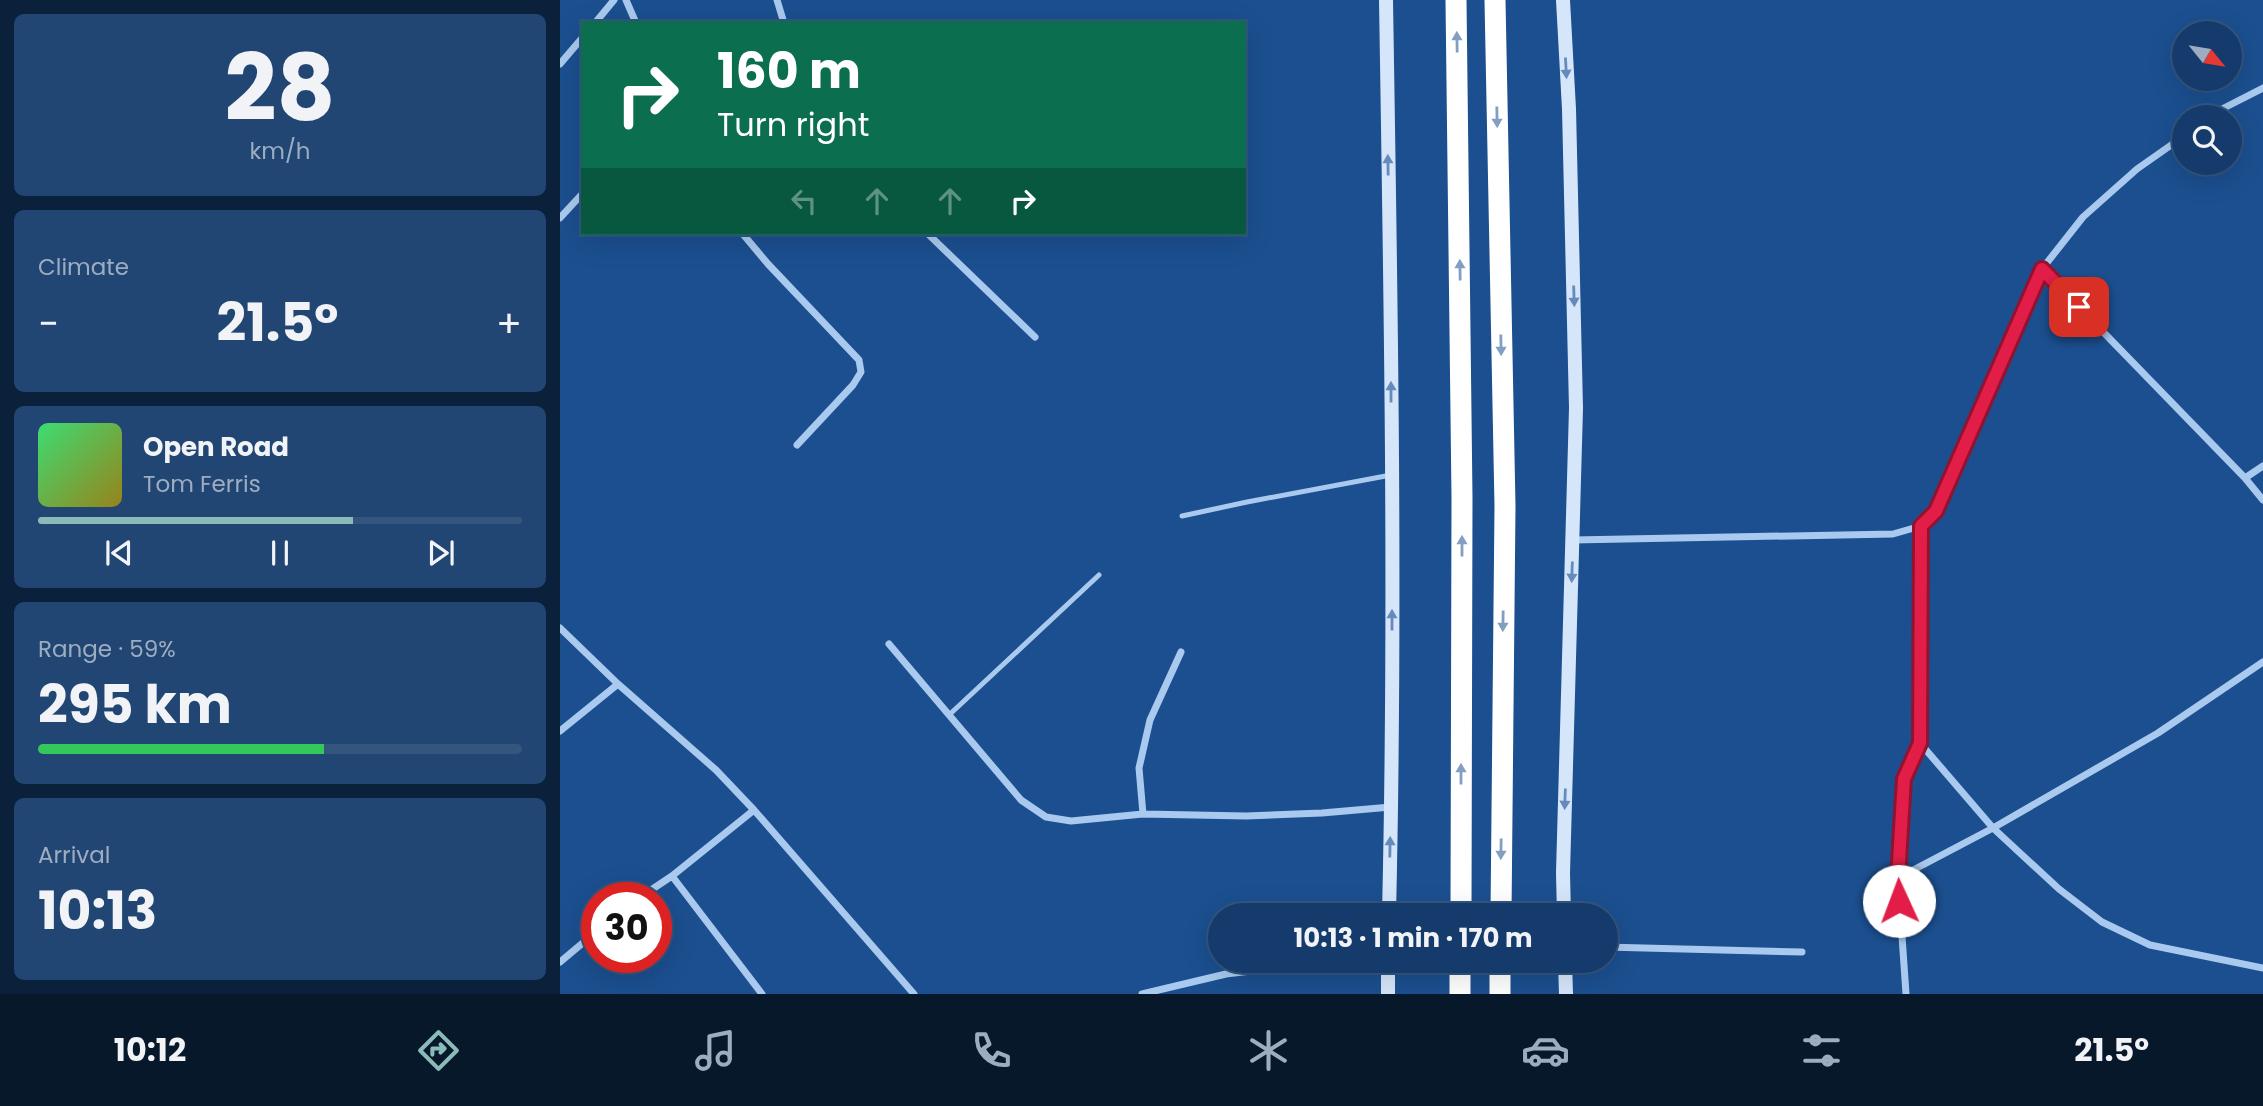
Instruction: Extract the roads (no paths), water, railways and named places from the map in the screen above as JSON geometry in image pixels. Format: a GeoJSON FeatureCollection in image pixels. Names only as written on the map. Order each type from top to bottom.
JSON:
{"type":"FeatureCollection","features":[{"type":"Feature","properties":{"kind":"highway"},"geometry":{"type":"LineString","coordinates":[[1456,0],[1462,485],[1461,903]]}},
{"type":"Feature","properties":{"kind":"highway"},"geometry":{"type":"LineString","coordinates":[[1495,0],[1504,506],[1501,903]]}},
{"type":"Feature","properties":{"kind":"highway"},"geometry":{"type":"LineString","coordinates":[[1460,973],[1460,994]]}},
{"type":"Feature","properties":{"kind":"highway"},"geometry":{"type":"LineString","coordinates":[[1500,973],[1500,994]]}},
{"type":"Feature","properties":{"kind":"street"},"geometry":{"type":"LineString","coordinates":[[597,21],[614,0]]}},
{"type":"Feature","properties":{"kind":"street"},"geometry":{"type":"LineString","coordinates":[[626,0],[635,21]]}},
{"type":"Feature","properties":{"kind":"street"},"geometry":{"type":"LineString","coordinates":[[777,0],[783,21]]}},
{"type":"Feature","properties":{"kind":"street"},"geometry":{"type":"LineString","coordinates":[[1386,0],[1391,475],[1389,903]]}},
{"type":"Feature","properties":{"kind":"street"},"geometry":{"type":"LineString","coordinates":[[1563,0],[1569,109],[1576,408],[1564,903]]}},
{"type":"Feature","properties":{"kind":"street"},"geometry":{"type":"LineString","coordinates":[[560,64],[581,39]]}},
{"type":"Feature","properties":{"kind":"street"},"geometry":{"type":"LineString","coordinates":[[2229,105],[2263,88]]}},
{"type":"Feature","properties":{"kind":"street"},"geometry":{"type":"LineString","coordinates":[[1573,540],[1893,534],[1921,526],[1936,511],[2042,269],[2083,217],[2137,169],[2172,144]]}},
{"type":"Feature","properties":{"kind":"street"},"geometry":{"type":"LineString","coordinates":[[560,218],[581,195]]}},
{"type":"Feature","properties":{"kind":"street"},"geometry":{"type":"LineString","coordinates":[[744,235],[859,360],[861,372],[853,385],[797,445]]}},
{"type":"Feature","properties":{"kind":"street"},"geometry":{"type":"LineString","coordinates":[[929,235],[1035,337]]}},
{"type":"Feature","properties":{"kind":"street"},"geometry":{"type":"LineString","coordinates":[[2042,269],[2245,478],[2263,500]]}},
{"type":"Feature","properties":{"kind":"street"},"geometry":{"type":"LineString","coordinates":[[2245,478],[2263,466]]}},
{"type":"Feature","properties":{"kind":"street"},"geometry":{"type":"LineString","coordinates":[[1906,994],[1898,878],[1904,779],[1920,743],[1921,526]]}},
{"type":"Feature","properties":{"kind":"street"},"geometry":{"type":"LineString","coordinates":[[560,628],[618,684],[716,770],[914,994]]}},
{"type":"Feature","properties":{"kind":"street"},"geometry":{"type":"LineString","coordinates":[[889,644],[1021,800],[1046,817],[1071,821],[1143,814],[1246,816],[1391,807]]}},
{"type":"Feature","properties":{"kind":"street"},"geometry":{"type":"LineString","coordinates":[[1143,814],[1139,768],[1150,720],[1181,652]]}},
{"type":"Feature","properties":{"kind":"street"},"geometry":{"type":"LineString","coordinates":[[1898,878],[1993,828],[2158,733],[2263,662]]}},
{"type":"Feature","properties":{"kind":"street"},"geometry":{"type":"LineString","coordinates":[[560,731],[618,684]]}},
{"type":"Feature","properties":{"kind":"street"},"geometry":{"type":"LineString","coordinates":[[1920,743],[1993,828],[2059,889],[2102,922],[2150,944],[2263,968]]}},
{"type":"Feature","properties":{"kind":"street"},"geometry":{"type":"LineString","coordinates":[[662,882],[754,810]]}},
{"type":"Feature","properties":{"kind":"street"},"geometry":{"type":"LineString","coordinates":[[671,876],[762,994]]}},
{"type":"Feature","properties":{"kind":"street"},"geometry":{"type":"LineString","coordinates":[[560,962],[581,944]]}},
{"type":"Feature","properties":{"kind":"street"},"geometry":{"type":"LineString","coordinates":[[1618,947],[1802,952]]}},
{"type":"Feature","properties":{"kind":"street"},"geometry":{"type":"LineString","coordinates":[[1142,994],[1234,973]]}},
{"type":"Feature","properties":{"kind":"street"},"geometry":{"type":"LineString","coordinates":[[1388,973],[1388,994]]}},
{"type":"Feature","properties":{"kind":"street"},"geometry":{"type":"LineString","coordinates":[[1565,973],[1566,994]]}},
{"type":"Feature","properties":{"kind":"lane"},"geometry":{"type":"LineString","coordinates":[[1182,516],[1391,475]]}},
{"type":"Feature","properties":{"kind":"lane"},"geometry":{"type":"LineString","coordinates":[[949,715],[1099,575]]}}]}
